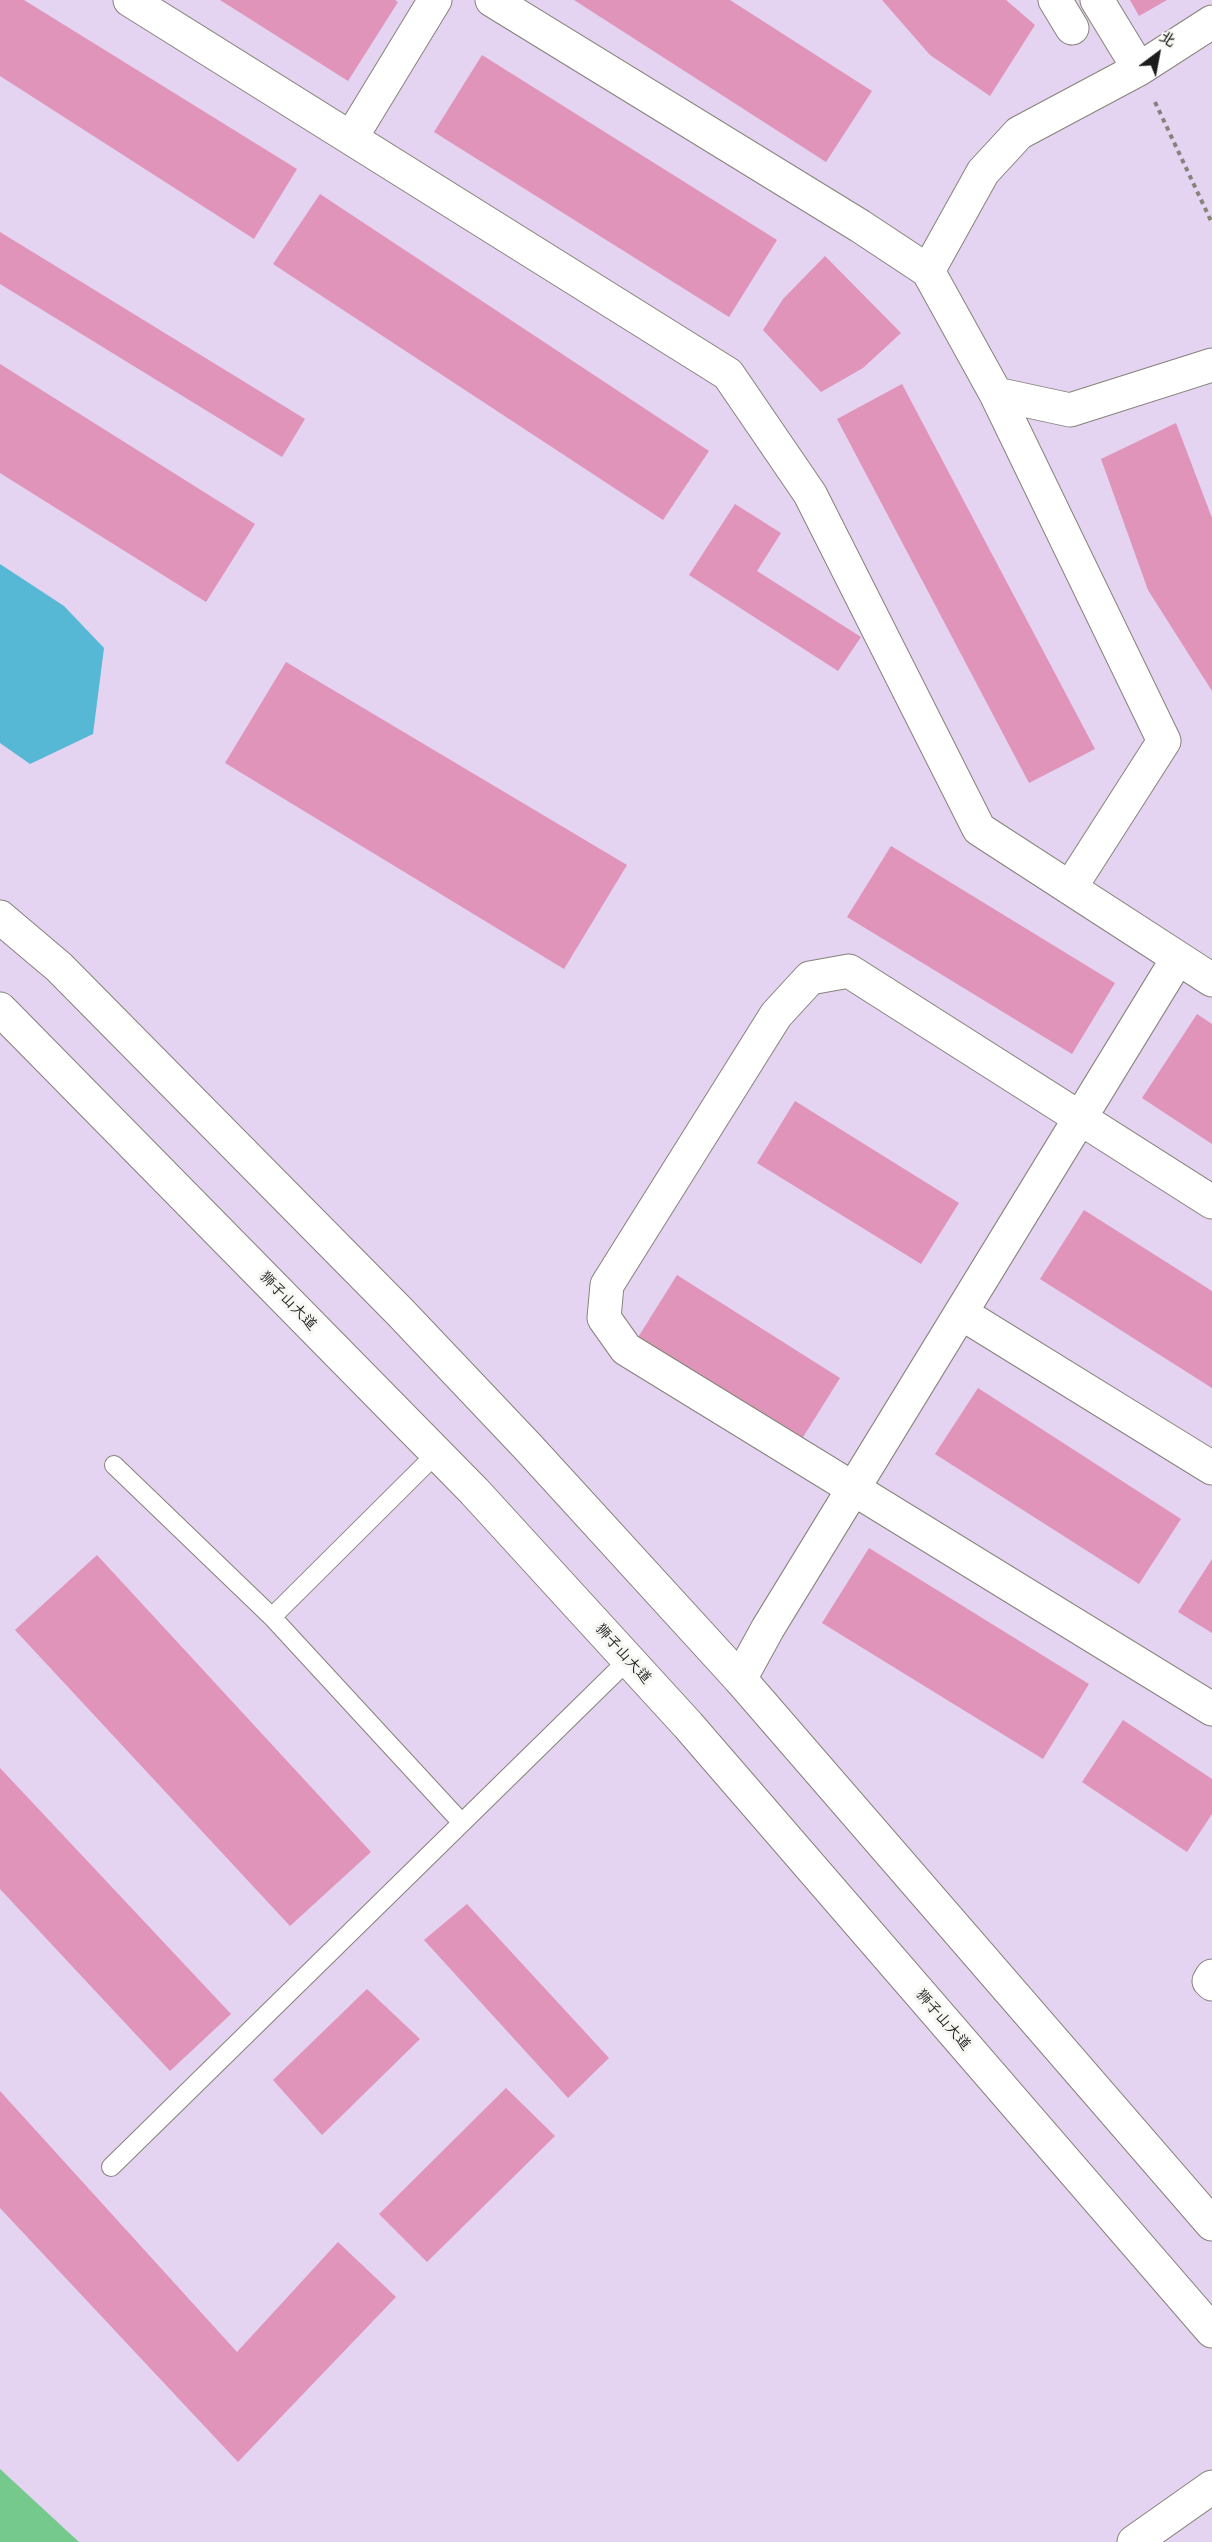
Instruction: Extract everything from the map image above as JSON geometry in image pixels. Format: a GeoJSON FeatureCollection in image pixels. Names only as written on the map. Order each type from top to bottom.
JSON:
{"type":"FeatureCollection","features":[{"type":"Feature","properties":{"kind":"street"},"geometry":{"type":"LineString","coordinates":[[130,0],[728,374],[810,494],[979,829],[1212,980]]}},
{"type":"Feature","properties":{"kind":"street"},"geometry":{"type":"LineString","coordinates":[[351,138],[435,0]]}},
{"type":"Feature","properties":{"kind":"street"},"geometry":{"type":"LineString","coordinates":[[492,0],[860,226],[928,271],[996,394],[1164,741],[1070,888]]}},
{"type":"Feature","properties":{"kind":"street"},"geometry":{"type":"LineString","coordinates":[[1055,0],[1072,28]]}},
{"type":"Feature","properties":{"kind":"street"},"geometry":{"type":"LineString","coordinates":[[1097,0],[1139,69]]}},
{"type":"Feature","properties":{"kind":"street"},"geometry":{"type":"LineString","coordinates":[[928,271],[983,172],[1019,133],[1139,69],[1212,22]]}},
{"type":"Feature","properties":{"kind":"street"},"geometry":{"type":"LineString","coordinates":[[996,394],[1070,410],[1212,365]]}},
{"type":"Feature","properties":{"kind":"street"},"geometry":{"type":"LineString","coordinates":[[0,917],[59,967],[400,1312],[528,1447],[740,1679],[1212,2224]]}},
{"type":"Feature","properties":{"kind":"street"},"geometry":{"type":"LineString","coordinates":[[740,1679],[768,1628],[1178,958]]}},
{"type":"Feature","properties":{"kind":"street"},"geometry":{"type":"LineString","coordinates":[[1212,1202],[849,971],[810,978],[776,1015],[607,1285],[604,1318],[626,1349],[1212,1709]]}},
{"type":"Feature","properties":{"kind":"street","name":"狮子山大道"},"geometry":{"type":"LineString","coordinates":[[0,1008],[437,1453],[688,1725],[1212,2331]]}},
{"type":"Feature","properties":{"kind":"street"},"geometry":{"type":"LineString","coordinates":[[961,1313],[1212,1468]]}},
{"type":"Feature","properties":{"kind":"street"},"geometry":{"type":"LineString","coordinates":[[1212,1976],[1209,1982],[1212,1983]]}},
{"type":"Feature","properties":{"kind":"street"},"geometry":{"type":"LineString","coordinates":[[1134,2542],[1212,2487]]}},
{"type":"Feature","properties":{"kind":"lane"},"geometry":{"type":"LineString","coordinates":[[272,1617],[437,1453]]}},
{"type":"Feature","properties":{"kind":"lane"},"geometry":{"type":"LineString","coordinates":[[114,1465],[272,1617],[462,1823]]}},
{"type":"Feature","properties":{"kind":"lane"},"geometry":{"type":"LineString","coordinates":[[111,2167],[628,1660]]}},
{"type":"Feature","properties":{"kind":"path"},"geometry":{"type":"LineString","coordinates":[[1139,69],[1212,223]]}},
{"type":"Feature","properties":{"kind":"shaded area"},"geometry":{"type":"Polygon","coordinates":[[[0,0],[1212,0],[1212,2542],[0,2542],[0,0]]]}},
{"type":"Feature","properties":{"kind":"green space"},"geometry":{"type":"Polygon","coordinates":[[[0,2469],[79,2542],[0,2542],[0,2469]]]}},
{"type":"Feature","properties":{"kind":"water"},"geometry":{"type":"Polygon","coordinates":[[[0,564],[64,606],[104,648],[93,734],[30,764],[0,743],[0,564]]]}},
{"type":"Feature","properties":{"kind":"building"},"geometry":{"type":"Polygon","coordinates":[[[0,0],[24,0],[297,169],[254,239],[0,76],[0,0]]]}},
{"type":"Feature","properties":{"kind":"building"},"geometry":{"type":"Polygon","coordinates":[[[220,0],[395,0],[398,2],[348,81],[220,0]]]}},
{"type":"Feature","properties":{"kind":"building"},"geometry":{"type":"Polygon","coordinates":[[[574,0],[730,0],[872,91],[826,162],[574,0]]]}},
{"type":"Feature","properties":{"kind":"building"},"geometry":{"type":"Polygon","coordinates":[[[882,0],[1006,0],[1035,25],[990,96],[930,55],[882,0]]]}},
{"type":"Feature","properties":{"kind":"building"},"geometry":{"type":"Polygon","coordinates":[[[1130,0],[1167,0],[1139,16],[1130,0]]]}},
{"type":"Feature","properties":{"kind":"building"},"geometry":{"type":"Polygon","coordinates":[[[482,55],[777,240],[729,317],[434,132],[482,55]]]}},
{"type":"Feature","properties":{"kind":"building"},"geometry":{"type":"Polygon","coordinates":[[[320,194],[709,451],[663,520],[273,264],[320,194]]]}},
{"type":"Feature","properties":{"kind":"building"},"geometry":{"type":"Polygon","coordinates":[[[0,232],[305,419],[282,457],[0,284],[0,232]]]}},
{"type":"Feature","properties":{"kind":"building"},"geometry":{"type":"Polygon","coordinates":[[[825,256],[901,333],[863,368],[821,392],[763,330],[783,299],[825,256]]]}},
{"type":"Feature","properties":{"kind":"building"},"geometry":{"type":"Polygon","coordinates":[[[0,364],[255,524],[206,602],[0,473],[0,364]]]}},
{"type":"Feature","properties":{"kind":"building"},"geometry":{"type":"Polygon","coordinates":[[[902,384],[1095,749],[1029,783],[837,419],[902,384]]]}},
{"type":"Feature","properties":{"kind":"building"},"geometry":{"type":"Polygon","coordinates":[[[1176,423],[1212,518],[1212,691],[1148,590],[1101,459],[1176,423]]]}},
{"type":"Feature","properties":{"kind":"building"},"geometry":{"type":"Polygon","coordinates":[[[735,504],[781,533],[757,571],[861,637],[838,671],[689,575],[735,504]]]}},
{"type":"Feature","properties":{"kind":"building"},"geometry":{"type":"Polygon","coordinates":[[[286,662],[627,865],[564,969],[225,763],[286,662]]]}},
{"type":"Feature","properties":{"kind":"building"},"geometry":{"type":"Polygon","coordinates":[[[891,846],[1115,983],[1072,1054],[847,917],[891,846]]]}},
{"type":"Feature","properties":{"kind":"building"},"geometry":{"type":"Polygon","coordinates":[[[1197,1014],[1212,1024],[1212,1144],[1142,1098],[1197,1014]]]}},
{"type":"Feature","properties":{"kind":"building"},"geometry":{"type":"Polygon","coordinates":[[[795,1101],[959,1203],[921,1264],[757,1163],[795,1101]]]}},
{"type":"Feature","properties":{"kind":"building"},"geometry":{"type":"Polygon","coordinates":[[[1084,1210],[1212,1291],[1212,1388],[1040,1279],[1084,1210]]]}},
{"type":"Feature","properties":{"kind":"building"},"geometry":{"type":"Polygon","coordinates":[[[677,1275],[840,1378],[800,1442],[637,1339],[677,1275]]]}},
{"type":"Feature","properties":{"kind":"building"},"geometry":{"type":"Polygon","coordinates":[[[978,1388],[1181,1519],[1139,1584],[935,1454],[978,1388]]]}},
{"type":"Feature","properties":{"kind":"building"},"geometry":{"type":"Polygon","coordinates":[[[869,1548],[1089,1684],[1043,1759],[822,1623],[869,1548]]]}},
{"type":"Feature","properties":{"kind":"building"},"geometry":{"type":"Polygon","coordinates":[[[97,1555],[371,1852],[290,1926],[15,1630],[97,1555]]]}},
{"type":"Feature","properties":{"kind":"building"},"geometry":{"type":"Polygon","coordinates":[[[1212,1559],[1212,1633],[1178,1612],[1212,1559]]]}},
{"type":"Feature","properties":{"kind":"building"},"geometry":{"type":"Polygon","coordinates":[[[1123,1720],[1212,1779],[1212,1814],[1187,1852],[1082,1782],[1123,1720]]]}},
{"type":"Feature","properties":{"kind":"building"},"geometry":{"type":"Polygon","coordinates":[[[0,1768],[231,2014],[170,2071],[0,1889],[0,1768]]]}},
{"type":"Feature","properties":{"kind":"building"},"geometry":{"type":"Polygon","coordinates":[[[467,1904],[609,2058],[568,2098],[424,1940],[467,1904]]]}},
{"type":"Feature","properties":{"kind":"building"},"geometry":{"type":"Polygon","coordinates":[[[367,1989],[420,2039],[322,2135],[273,2080],[367,1989]]]}},
{"type":"Feature","properties":{"kind":"building"},"geometry":{"type":"Polygon","coordinates":[[[506,2088],[555,2136],[427,2262],[379,2214],[506,2088]]]}},
{"type":"Feature","properties":{"kind":"building"},"geometry":{"type":"Polygon","coordinates":[[[0,2091],[237,2352],[338,2242],[396,2297],[238,2462],[0,2208],[0,2091]]]}}]}
